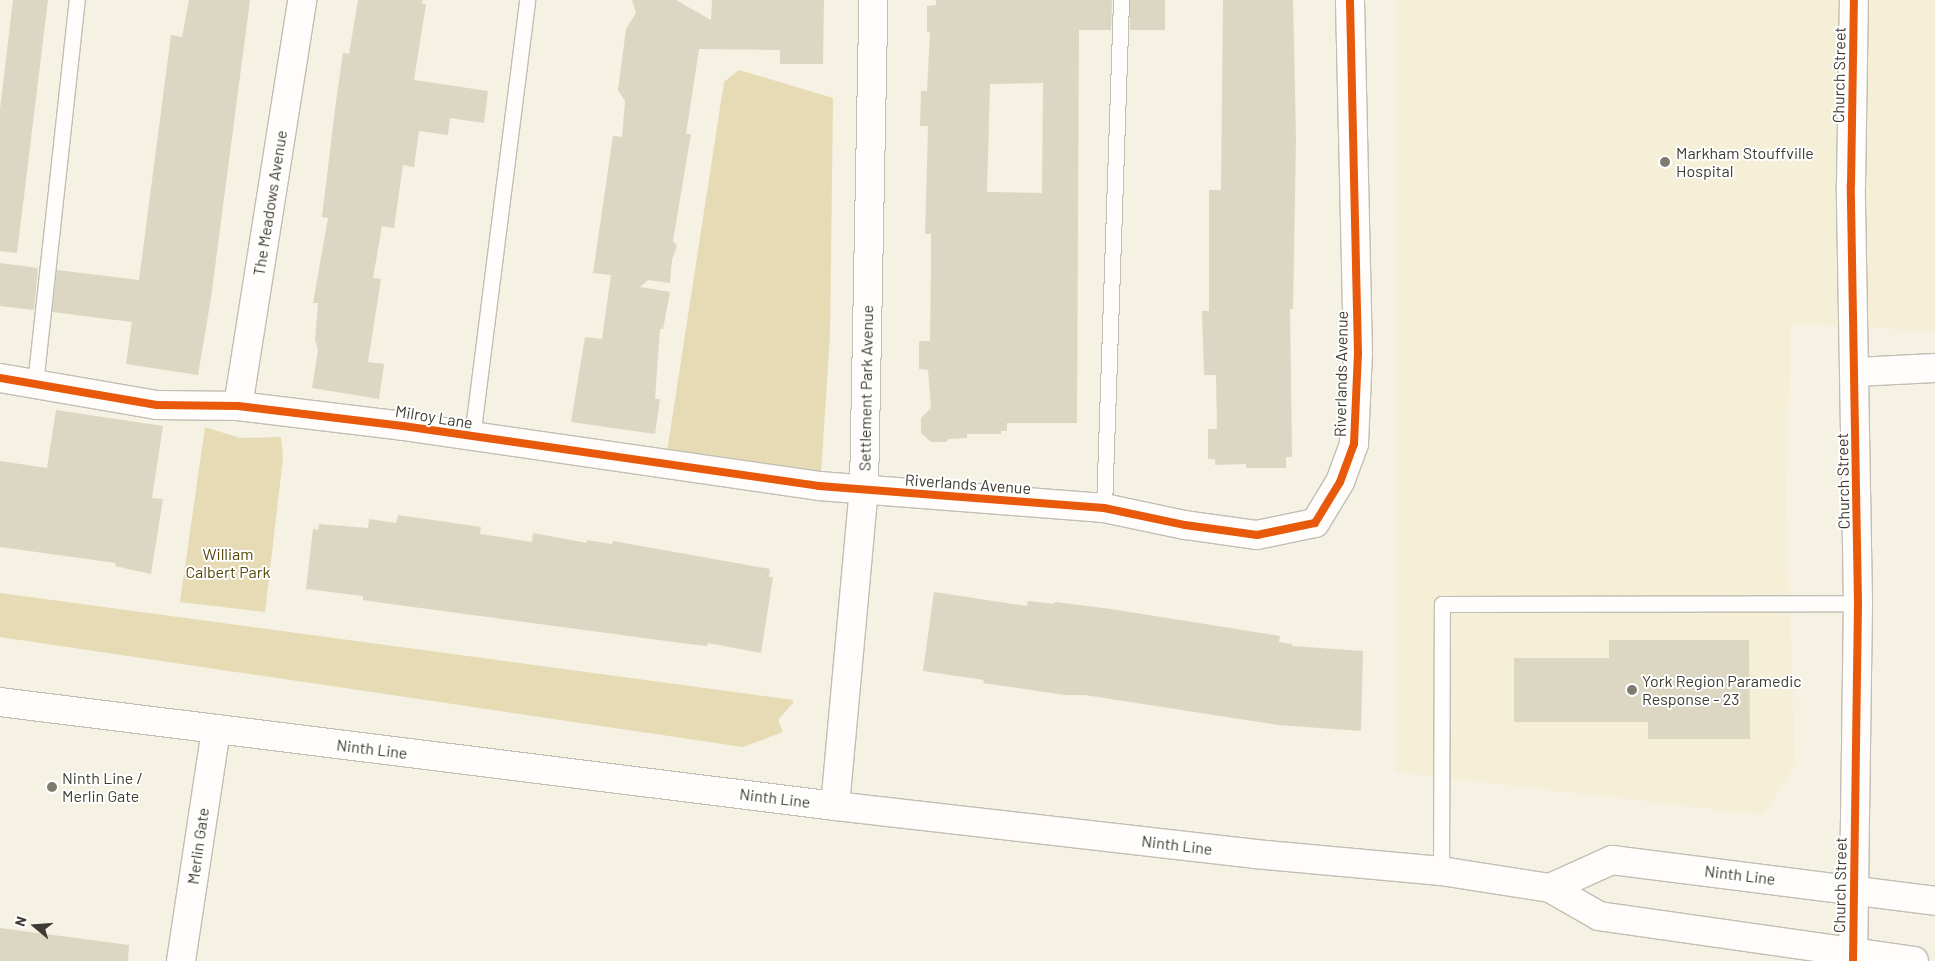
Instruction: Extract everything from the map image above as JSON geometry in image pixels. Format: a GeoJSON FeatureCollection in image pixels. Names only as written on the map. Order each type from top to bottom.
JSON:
{"type":"FeatureCollection","features":[{"type":"Feature","properties":{"kind":"street","name":"The Meadows Avenue"},"geometry":{"type":"LineString","coordinates":[[238,406],[302,0]]}},
{"type":"Feature","properties":{"kind":"street","name":"Settlement Park Avenue"},"geometry":{"type":"LineString","coordinates":[[835,806],[864,489],[873,0]]}},
{"type":"Feature","properties":{"kind":"street","name":"Riverlands Avenue"},"geometry":{"type":"LineString","coordinates":[[864,489],[1104,508],[1185,526],[1257,535],[1315,522],[1340,482],[1354,444],[1358,354],[1350,0]]}},
{"type":"Feature","properties":{"kind":"street","name":"Church Street"},"geometry":{"type":"LineString","coordinates":[[1853,956],[1858,603],[1856,372],[1851,185],[1854,0]]}},
{"type":"Feature","properties":{"kind":"street"},"geometry":{"type":"LineString","coordinates":[[1856,372],[1935,368]]}},
{"type":"Feature","properties":{"kind":"street","name":"Milroy Lane"},"geometry":{"type":"LineString","coordinates":[[0,378],[157,405],[238,406],[819,486],[864,489]]}},
{"type":"Feature","properties":{"kind":"street","name":"Ninth Line"},"geometry":{"type":"LineString","coordinates":[[0,702],[835,806],[1255,854],[1441,871],[1550,888],[1599,916],[1853,956],[1914,961]]}},
{"type":"Feature","properties":{"kind":"street","name":"Merlin Gate"},"geometry":{"type":"LineString","coordinates":[[181,961],[216,730]]}},
{"type":"Feature","properties":{"kind":"street","name":"Ninth Line"},"geometry":{"type":"LineString","coordinates":[[1550,888],[1612,860],[1854,889],[1935,901]]}},
{"type":"Feature","properties":{"kind":"lane"},"geometry":{"type":"LineString","coordinates":[[34,384],[77,0]]}},
{"type":"Feature","properties":{"kind":"lane"},"geometry":{"type":"LineString","coordinates":[[472,437],[527,0]]}},
{"type":"Feature","properties":{"kind":"lane"},"geometry":{"type":"LineString","coordinates":[[1104,508],[1121,0]]}},
{"type":"Feature","properties":{"kind":"lane"},"geometry":{"type":"LineString","coordinates":[[1441,871],[1442,604],[1858,603]]}},
{"type":"Feature","properties":{"kind":"shaded area","name":"Markham Stouffville Hospital"},"geometry":{"type":"Polygon","coordinates":[[[1395,0],[1935,0],[1935,331],[1791,324],[1786,497],[1795,765],[1763,815],[1395,772],[1395,0]]]}},
{"type":"Feature","properties":{"kind":"green space"},"geometry":{"type":"Polygon","coordinates":[[[739,70],[833,98],[830,334],[821,473],[667,452],[724,82],[739,70]]]}},
{"type":"Feature","properties":{"kind":"green space","name":"William Calbert Park"},"geometry":{"type":"Polygon","coordinates":[[[205,427],[240,438],[281,437],[283,458],[265,612],[180,602],[205,427]]]}},
{"type":"Feature","properties":{"kind":"green space"},"geometry":{"type":"Polygon","coordinates":[[[0,593],[793,700],[793,703],[778,720],[783,732],[743,747],[0,637],[0,593]]]}},
{"type":"Feature","properties":{"kind":"building"},"geometry":{"type":"Polygon","coordinates":[[[13,0],[48,0],[17,253],[0,251],[0,109],[13,0]]]}},
{"type":"Feature","properties":{"kind":"building"},"geometry":{"type":"Polygon","coordinates":[[[189,0],[250,0],[211,298],[198,375],[126,364],[132,322],[52,312],[57,270],[139,280],[171,35],[182,37],[189,0]]]}},
{"type":"Feature","properties":{"kind":"building"},"geometry":{"type":"Polygon","coordinates":[[[358,0],[423,0],[422,4],[426,4],[414,80],[488,91],[484,123],[450,118],[448,135],[419,131],[414,167],[403,165],[394,228],[382,226],[373,278],[381,279],[368,362],[384,364],[379,399],[312,388],[318,350],[315,340],[318,303],[313,303],[328,218],[322,217],[343,53],[349,54],[358,0]]]}},
{"type":"Feature","properties":{"kind":"building"},"geometry":{"type":"Polygon","coordinates":[[[632,0],[676,0],[711,20],[712,0],[824,0],[823,64],[780,64],[780,50],[699,49],[686,134],[691,134],[673,241],[677,246],[672,260],[670,283],[648,280],[640,287],[670,292],[663,329],[660,329],[655,399],[660,399],[655,434],[571,422],[585,337],[602,339],[611,275],[593,273],[613,136],[622,137],[625,101],[618,90],[626,29],[636,13],[632,0]]]}},
{"type":"Feature","properties":{"kind":"building"},"geometry":{"type":"Polygon","coordinates":[[[936,0],[1112,0],[1111,30],[1079,30],[1077,423],[1007,423],[1007,431],[1001,431],[1001,434],[967,434],[967,438],[949,439],[946,442],[931,442],[921,433],[921,418],[931,408],[928,370],[919,369],[919,341],[930,341],[931,234],[925,234],[928,126],[920,126],[921,91],[927,91],[930,32],[927,32],[927,6],[936,5],[936,0]],[[1043,83],[990,84],[987,192],[1042,193],[1043,83]]]}},
{"type":"Feature","properties":{"kind":"building"},"geometry":{"type":"Polygon","coordinates":[[[1130,0],[1165,0],[1165,30],[1130,30],[1130,0]]]}},
{"type":"Feature","properties":{"kind":"building"},"geometry":{"type":"Polygon","coordinates":[[[1223,0],[1293,0],[1296,139],[1293,309],[1290,309],[1292,457],[1286,457],[1286,468],[1246,468],[1246,464],[1215,465],[1215,459],[1208,459],[1208,429],[1217,429],[1216,375],[1204,375],[1202,311],[1209,311],[1209,190],[1221,190],[1223,0]]]}},
{"type":"Feature","properties":{"kind":"building"},"geometry":{"type":"Polygon","coordinates":[[[0,263],[38,268],[34,310],[0,306],[0,263]]]}},
{"type":"Feature","properties":{"kind":"building"},"geometry":{"type":"Polygon","coordinates":[[[56,410],[163,426],[152,498],[163,499],[151,574],[115,566],[116,563],[0,547],[0,461],[47,468],[56,410]]]}},
{"type":"Feature","properties":{"kind":"building"},"geometry":{"type":"Polygon","coordinates":[[[398,515],[481,527],[480,534],[532,542],[533,533],[587,543],[587,540],[612,544],[613,541],[770,569],[769,577],[773,577],[761,653],[708,643],[707,646],[689,644],[383,603],[363,600],[363,596],[306,589],[313,529],[318,530],[319,524],[368,528],[369,519],[396,523],[398,515]]]}},
{"type":"Feature","properties":{"kind":"building"},"geometry":{"type":"Polygon","coordinates":[[[934,592],[1027,606],[1028,601],[1054,604],[1055,602],[1111,609],[1280,636],[1279,642],[1292,644],[1292,646],[1363,651],[1361,731],[1278,725],[1085,695],[1065,695],[983,683],[984,680],[923,671],[934,592]]]}},
{"type":"Feature","properties":{"kind":"building","name":"York Region Paramedic Response - 23"},"geometry":{"type":"Polygon","coordinates":[[[1609,640],[1749,640],[1750,739],[1648,739],[1648,722],[1514,722],[1514,658],[1609,658],[1609,640]]]}},
{"type":"Feature","properties":{"kind":"building"},"geometry":{"type":"Polygon","coordinates":[[[0,928],[129,945],[128,961],[0,961],[0,928]]]}},
{"type":"Feature","properties":{"kind":"cycle path"},"geometry":{"type":"LineString","coordinates":[[0,378],[157,405],[238,406],[403,426],[819,486],[1104,508],[1185,525],[1257,535],[1315,523],[1340,482],[1354,444],[1358,354],[1350,0]]}},
{"type":"Feature","properties":{"kind":"cycle path"},"geometry":{"type":"LineString","coordinates":[[1853,961],[1858,603],[1851,185],[1854,0]]}},
{"type":"Feature","properties":{"kind":"place","name":"Markham Stouffville Hospital"},"geometry":{"type":"Point","coordinates":[1665,162]}},
{"type":"Feature","properties":{"kind":"place","name":"York Region Paramedic Response - 23"},"geometry":{"type":"Point","coordinates":[1632,690]}},
{"type":"Feature","properties":{"kind":"place","name":"Ninth Line / Merlin Gate"},"geometry":{"type":"Point","coordinates":[52,787]}}]}
